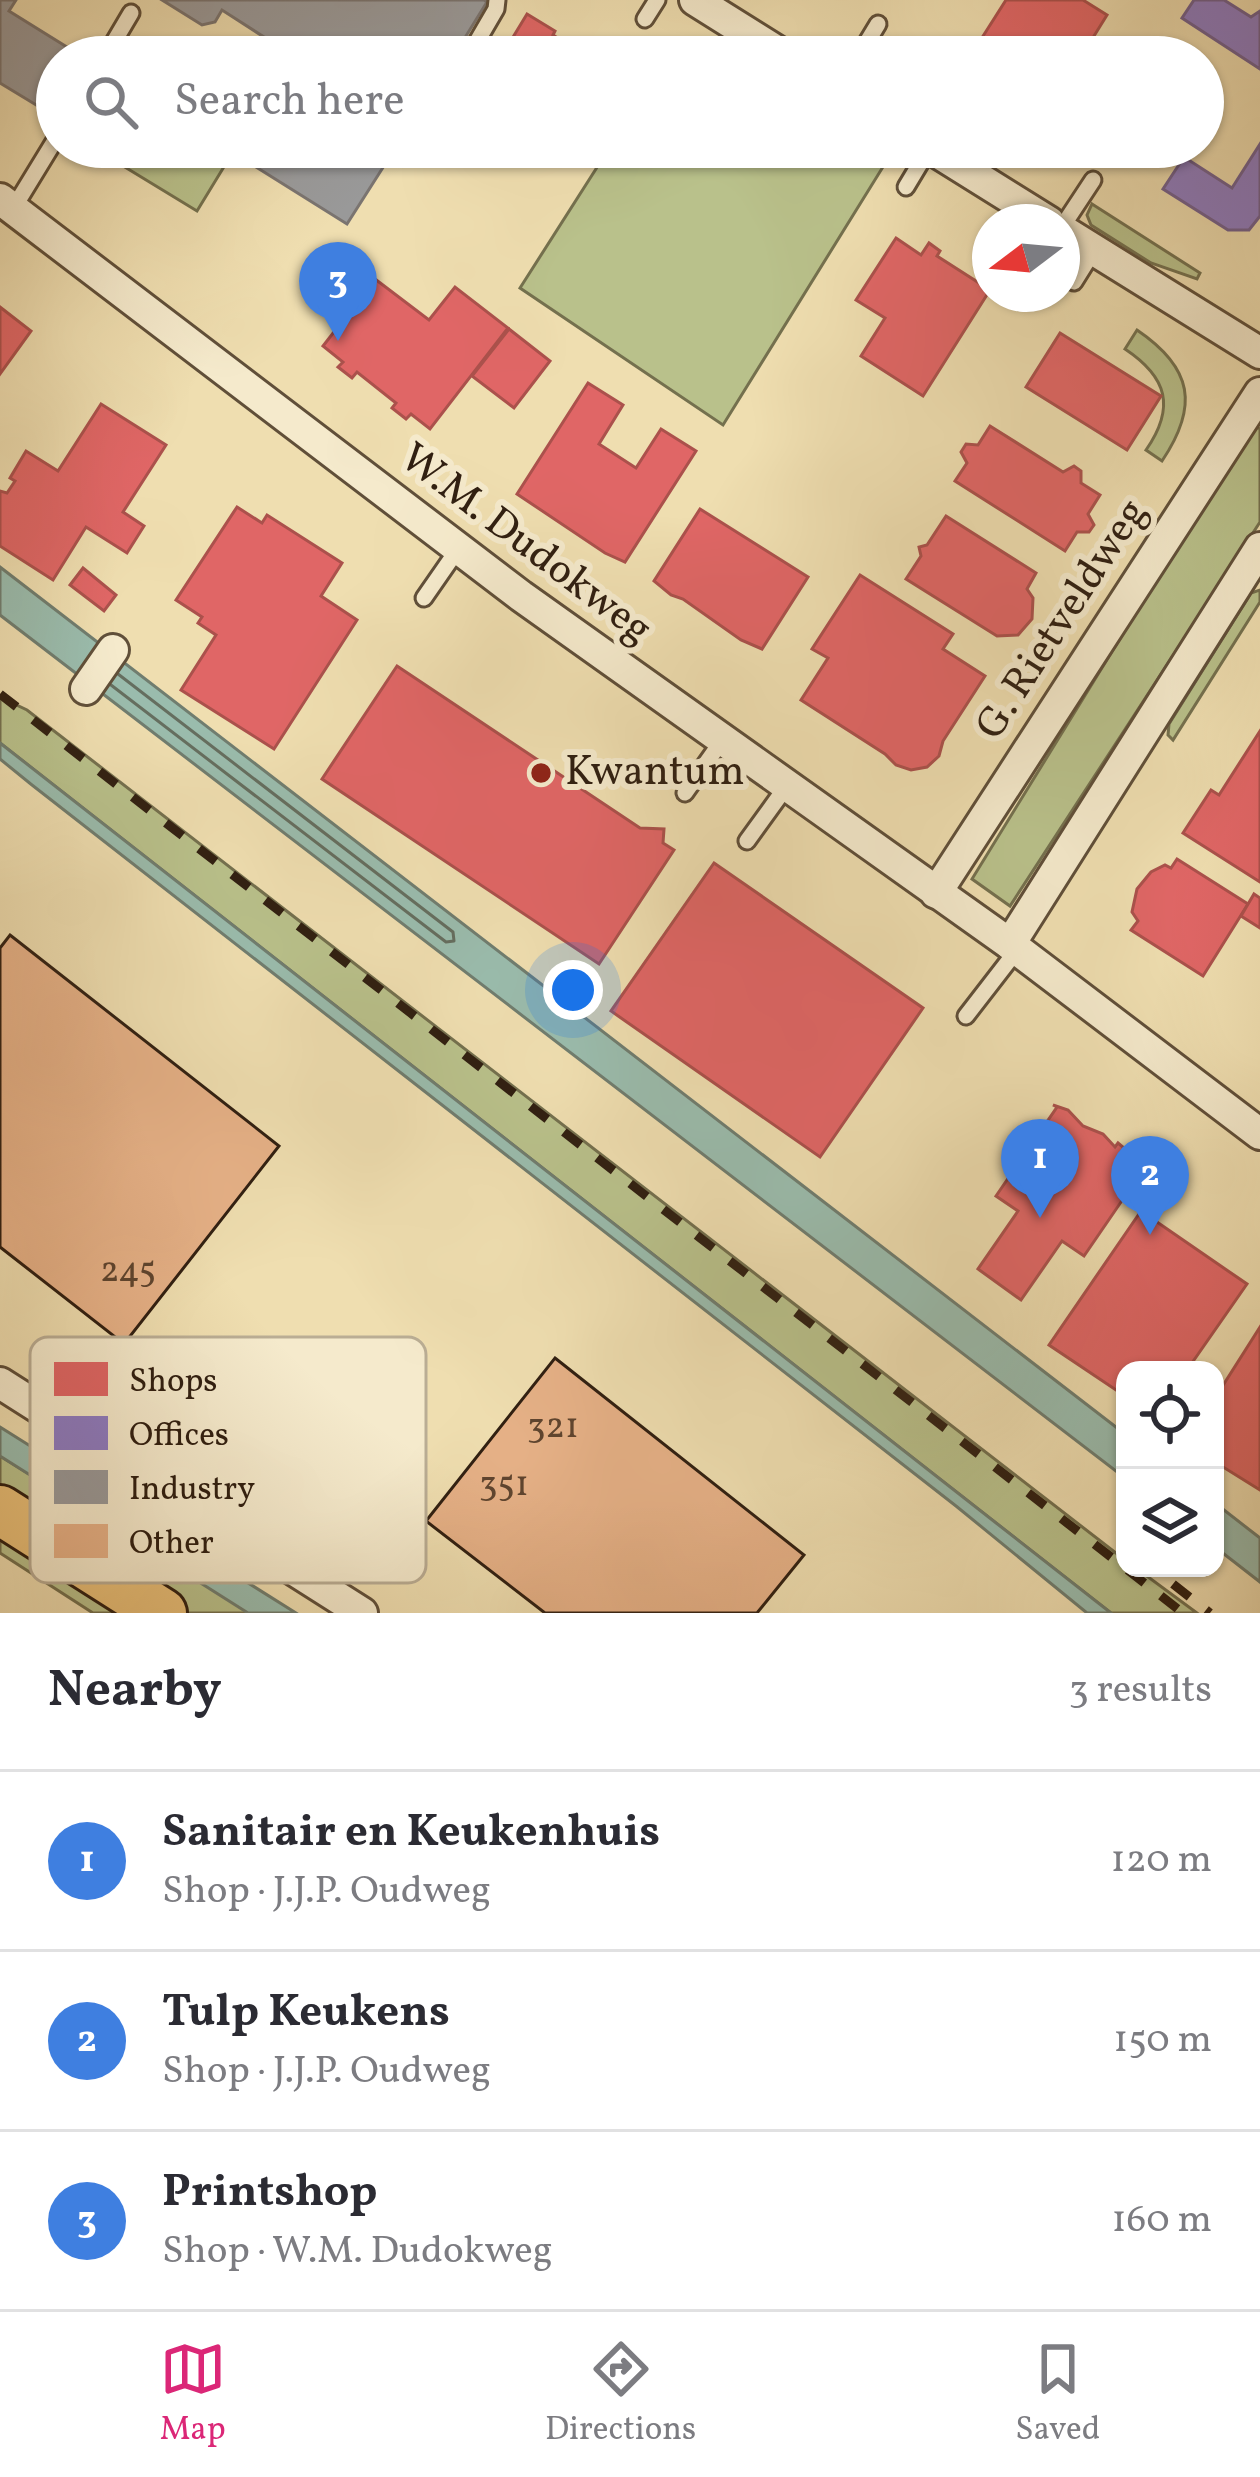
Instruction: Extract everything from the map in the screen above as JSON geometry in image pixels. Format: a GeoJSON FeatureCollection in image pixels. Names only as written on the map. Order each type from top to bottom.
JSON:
{"type":"FeatureCollection","features":[{"type":"Feature","properties":{"kind":"main road"},"geometry":{"type":"LineString","coordinates":[[0,1510],[30,1529]]}},
{"type":"Feature","properties":{"kind":"main road"},"geometry":{"type":"LineString","coordinates":[[115,1583],[162,1613]]}},
{"type":"Feature","properties":{"kind":"street"},"geometry":{"type":"LineString","coordinates":[[695,0],[752,36]]}},
{"type":"Feature","properties":{"kind":"street"},"geometry":{"type":"LineString","coordinates":[[963,168],[1020,204]]}},
{"type":"Feature","properties":{"kind":"street","name":"W.M. Dudokweg"},"geometry":{"type":"LineString","coordinates":[[7,204],[458,549],[1013,947],[1260,1134]]}},
{"type":"Feature","properties":{"kind":"street"},"geometry":{"type":"LineString","coordinates":[[1080,241],[1260,353]]}},
{"type":"Feature","properties":{"kind":"street","name":"G. Rietveldweg"},"geometry":{"type":"LineString","coordinates":[[936,893],[1260,393]]}},
{"type":"Feature","properties":{"kind":"street"},"geometry":{"type":"LineString","coordinates":[[1013,947],[1260,548]]}},
{"type":"Feature","properties":{"kind":"street"},"geometry":{"type":"LineString","coordinates":[[86,689],[113,650]]}},
{"type":"Feature","properties":{"kind":"street"},"geometry":{"type":"LineString","coordinates":[[0,1383],[30,1402]]}},
{"type":"Feature","properties":{"kind":"street"},"geometry":{"type":"LineString","coordinates":[[315,1583],[362,1613]]}},
{"type":"Feature","properties":{"kind":"lane"},"geometry":{"type":"LineString","coordinates":[[480,36],[497,0]]}},
{"type":"Feature","properties":{"kind":"lane"},"geometry":{"type":"LineString","coordinates":[[645,19],[657,0]]}},
{"type":"Feature","properties":{"kind":"lane"},"geometry":{"type":"LineString","coordinates":[[118,36],[131,14]]}},
{"type":"Feature","properties":{"kind":"lane"},"geometry":{"type":"LineString","coordinates":[[871,36],[878,24]]}},
{"type":"Feature","properties":{"kind":"lane"},"geometry":{"type":"LineString","coordinates":[[7,204],[36,165]]}},
{"type":"Feature","properties":{"kind":"lane"},"geometry":{"type":"LineString","coordinates":[[906,187],[917,168]]}},
{"type":"Feature","properties":{"kind":"lane"},"geometry":{"type":"LineString","coordinates":[[1078,204],[1093,180]]}},
{"type":"Feature","properties":{"kind":"lane"},"geometry":{"type":"LineString","coordinates":[[1080,272],[1094,250]]}},
{"type":"Feature","properties":{"kind":"lane"},"geometry":{"type":"LineString","coordinates":[[424,598],[458,549]]}},
{"type":"Feature","properties":{"kind":"lane"},"geometry":{"type":"LineString","coordinates":[[685,793],[721,742]]}},
{"type":"Feature","properties":{"kind":"lane"},"geometry":{"type":"LineString","coordinates":[[747,841],[785,787]]}},
{"type":"Feature","properties":{"kind":"lane"},"geometry":{"type":"LineString","coordinates":[[966,1016],[1013,947]]}},
{"type":"Feature","properties":{"kind":"green space"},"geometry":{"type":"Polygon","coordinates":[[[126,168],[223,168],[197,211],[126,168]]]}},
{"type":"Feature","properties":{"kind":"green space"},"geometry":{"type":"Polygon","coordinates":[[[597,168],[882,168],[723,425],[520,288],[597,168]]]}},
{"type":"Feature","properties":{"kind":"green space"},"geometry":{"type":"Polygon","coordinates":[[[1092,204],[1200,273],[1197,279],[1151,263],[1091,225],[1087,215],[1092,204]]]}},
{"type":"Feature","properties":{"kind":"green space"},"geometry":{"type":"Polygon","coordinates":[[[1137,330],[1170,359],[1184,389],[1182,423],[1162,461],[1146,450],[1161,420],[1162,394],[1150,371],[1125,349],[1137,330]]]}},
{"type":"Feature","properties":{"kind":"green space"},"geometry":{"type":"Polygon","coordinates":[[[1252,424],[1260,429],[1260,522],[1010,906],[972,879],[1252,424]]]}},
{"type":"Feature","properties":{"kind":"green space"},"geometry":{"type":"Polygon","coordinates":[[[1260,590],[1260,602],[1173,740],[1168,735],[1169,724],[1251,593],[1260,590]]]}},
{"type":"Feature","properties":{"kind":"green space"},"geometry":{"type":"Polygon","coordinates":[[[0,697],[27,710],[1116,1553],[1116,1577],[1148,1577],[1197,1613],[1111,1613],[0,743],[0,697]]]}},
{"type":"Feature","properties":{"kind":"green space"},"geometry":{"type":"Polygon","coordinates":[[[0,1456],[30,1475],[30,1514],[0,1495],[0,1456]]]}},
{"type":"Feature","properties":{"kind":"green space"},"geometry":{"type":"Polygon","coordinates":[[[0,1534],[30,1553],[30,1572],[0,1553],[0,1534]]]}},
{"type":"Feature","properties":{"kind":"green space"},"geometry":{"type":"Polygon","coordinates":[[[46,1583],[77,1583],[124,1613],[93,1613],[46,1583]]]}},
{"type":"Feature","properties":{"kind":"green space"},"geometry":{"type":"Polygon","coordinates":[[[139,1583],[205,1583],[253,1613],[187,1613],[139,1583]]]}},
{"type":"Feature","properties":{"kind":"water"},"geometry":{"type":"Polygon","coordinates":[[[0,567],[1116,1427],[1116,1471],[0,615],[0,567]]]}},
{"type":"Feature","properties":{"kind":"water"},"geometry":{"type":"Polygon","coordinates":[[[0,743],[1111,1613],[1087,1613],[32,785],[0,759],[0,743]]]}},
{"type":"Feature","properties":{"kind":"water"},"geometry":{"type":"Polygon","coordinates":[[[0,1427],[30,1446],[30,1475],[0,1456],[0,1427]]]}},
{"type":"Feature","properties":{"kind":"water"},"geometry":{"type":"Polygon","coordinates":[[[1224,1510],[1260,1538],[1260,1582],[1224,1554],[1224,1510]]]}},
{"type":"Feature","properties":{"kind":"water"},"geometry":{"type":"Polygon","coordinates":[[[201,1583],[248,1583],[296,1613],[248,1613],[201,1583]]]}},
{"type":"Feature","properties":{"kind":"building: Shops"},"geometry":{"type":"Polygon","coordinates":[[[1006,0],[1083,0],[1107,15],[1094,36],[983,36],[1006,0]]]}},
{"type":"Feature","properties":{"kind":"building: Shops"},"geometry":{"type":"Polygon","coordinates":[[[527,14],[555,31],[555,36],[514,36],[527,14]]]}},
{"type":"Feature","properties":{"kind":"building: Shops"},"geometry":{"type":"Polygon","coordinates":[[[896,238],[921,255],[929,243],[940,251],[937,256],[972,278],[972,312],[976,312],[923,396],[861,356],[885,318],[856,300],[896,238]]]}},
{"type":"Feature","properties":{"kind":"building: Shops"},"geometry":{"type":"Polygon","coordinates":[[[375,279],[429,320],[455,287],[508,328],[430,429],[411,414],[406,419],[392,408],[396,403],[357,372],[352,378],[338,367],[343,362],[323,346],[375,279]]]}},
{"type":"Feature","properties":{"kind":"building: Shops"},"geometry":{"type":"Polygon","coordinates":[[[0,307],[31,331],[0,374],[0,307]]]}},
{"type":"Feature","properties":{"kind":"building: Shops"},"geometry":{"type":"Polygon","coordinates":[[[509,329],[550,361],[514,408],[472,376],[509,329]]]}},
{"type":"Feature","properties":{"kind":"building: Shops"},"geometry":{"type":"Polygon","coordinates":[[[1060,333],[1161,396],[1127,450],[1026,387],[1060,333]]]}},
{"type":"Feature","properties":{"kind":"building: Shops"},"geometry":{"type":"Polygon","coordinates":[[[588,383],[623,405],[599,444],[636,468],[661,429],[696,451],[625,562],[517,494],[588,383]]]}},
{"type":"Feature","properties":{"kind":"building: Shops"},"geometry":{"type":"Polygon","coordinates":[[[101,404],[166,445],[123,512],[144,526],[127,553],[86,527],[53,580],[0,546],[0,491],[7,493],[15,481],[10,478],[26,451],[58,471],[101,404]]]}},
{"type":"Feature","properties":{"kind":"building: Shops"},"geometry":{"type":"Polygon","coordinates":[[[990,426],[1063,472],[1074,466],[1081,471],[1081,483],[1100,495],[1088,514],[1094,525],[1089,532],[1077,532],[1065,551],[955,481],[967,463],[961,452],[966,444],[978,445],[990,426]]]}},
{"type":"Feature","properties":{"kind":"building: Shops"},"geometry":{"type":"Polygon","coordinates":[[[237,507],[262,523],[267,515],[342,563],[321,596],[357,620],[274,749],[181,690],[216,635],[198,623],[202,617],[176,600],[237,507]]]}},
{"type":"Feature","properties":{"kind":"building: Shops"},"geometry":{"type":"Polygon","coordinates":[[[700,509],[808,577],[762,649],[654,581],[700,509]]]}},
{"type":"Feature","properties":{"kind":"building: Shops"},"geometry":{"type":"Polygon","coordinates":[[[946,516],[1036,573],[1027,589],[1033,598],[1032,619],[1018,635],[997,636],[906,579],[921,556],[919,547],[927,545],[946,516]]]}},
{"type":"Feature","properties":{"kind":"building: Shops"},"geometry":{"type":"Polygon","coordinates":[[[83,568],[116,595],[104,611],[70,585],[83,568]]]}},
{"type":"Feature","properties":{"kind":"building: Shops"},"geometry":{"type":"Polygon","coordinates":[[[860,575],[953,634],[943,649],[985,676],[943,741],[939,756],[927,767],[911,770],[896,765],[801,700],[828,658],[812,649],[860,575]]]}},
{"type":"Feature","properties":{"kind":"building: Shops"},"geometry":{"type":"Polygon","coordinates":[[[397,666],[640,828],[664,829],[663,843],[674,850],[599,964],[322,779],[397,666]]]}},
{"type":"Feature","properties":{"kind":"building: Shops"},"geometry":{"type":"Polygon","coordinates":[[[1260,731],[1260,882],[1183,833],[1211,790],[1219,795],[1260,731]]]}},
{"type":"Feature","properties":{"kind":"building: Shops"},"geometry":{"type":"Polygon","coordinates":[[[1177,859],[1248,904],[1203,976],[1131,930],[1138,921],[1132,912],[1137,889],[1151,872],[1165,865],[1171,868],[1177,859]]]}},
{"type":"Feature","properties":{"kind":"building: Shops"},"geometry":{"type":"Polygon","coordinates":[[[714,863],[923,1008],[820,1157],[611,1011],[714,863]]]}},
{"type":"Feature","properties":{"kind":"building: Shops"},"geometry":{"type":"Polygon","coordinates":[[[1254,894],[1260,898],[1260,928],[1241,916],[1254,894]]]}},
{"type":"Feature","properties":{"kind":"building: Shops"},"geometry":{"type":"Polygon","coordinates":[[[1053,1105],[1068,1110],[1115,1147],[1118,1143],[1124,1148],[1121,1152],[1138,1158],[1148,1170],[1145,1167],[1084,1256],[1062,1241],[1021,1300],[978,1269],[1018,1211],[996,1196],[1057,1107],[1053,1105]]]}},
{"type":"Feature","properties":{"kind":"building: Shops"},"geometry":{"type":"Polygon","coordinates":[[[1141,1211],[1247,1284],[1193,1361],[1116,1361],[1116,1390],[1049,1345],[1141,1211]]]}},
{"type":"Feature","properties":{"kind":"building: Shops"},"geometry":{"type":"Polygon","coordinates":[[[1260,1327],[1260,1490],[1224,1468],[1224,1384],[1260,1327]]]}},
{"type":"Feature","properties":{"kind":"building: Offices"},"geometry":{"type":"Polygon","coordinates":[[[1194,0],[1224,0],[1251,17],[1260,11],[1260,69],[1224,45],[1224,36],[1210,36],[1182,18],[1194,0]]]}},
{"type":"Feature","properties":{"kind":"building: Offices"},"geometry":{"type":"Polygon","coordinates":[[[1260,144],[1260,216],[1249,230],[1228,230],[1163,189],[1177,168],[1201,168],[1232,188],[1260,144]]]}},
{"type":"Feature","properties":{"kind":"building: Industry"},"geometry":{"type":"Polygon","coordinates":[[[0,0],[16,0],[9,11],[49,36],[36,36],[36,105],[0,83],[0,0]]]}},
{"type":"Feature","properties":{"kind":"building: Industry"},"geometry":{"type":"Polygon","coordinates":[[[162,0],[487,2],[466,36],[262,36],[222,10],[215,22],[202,25],[162,0]]]}},
{"type":"Feature","properties":{"kind":"building: Industry"},"geometry":{"type":"Polygon","coordinates":[[[258,168],[383,168],[347,224],[258,168]]]}},
{"type":"Feature","properties":{"kind":"building: Other"},"geometry":{"type":"Polygon","coordinates":[[[10,935],[279,1146],[129,1337],[115,1337],[0,1247],[0,948],[10,935]]]}},
{"type":"Feature","properties":{"kind":"building: Other"},"geometry":{"type":"Polygon","coordinates":[[[555,1358],[804,1555],[757,1613],[545,1613],[426,1521],[555,1358]]]}},
{"type":"Feature","properties":{"kind":"railway"},"geometry":{"type":"LineString","coordinates":[[0,694],[1183,1613]]}},
{"type":"Feature","properties":{"kind":"railway"},"geometry":{"type":"LineString","coordinates":[[1173,1584],[1210,1613]]}},
{"type":"Feature","properties":{"kind":"place","name":"Printshop"},"geometry":{"type":"Point","coordinates":[338,341]}},
{"type":"Feature","properties":{"kind":"place","name":"Kwantum"},"geometry":{"type":"Point","coordinates":[541,773]}},
{"type":"Feature","properties":{"kind":"place","name":"Sanitair en Keukenhuis"},"geometry":{"type":"Point","coordinates":[1040,1218]}},
{"type":"Feature","properties":{"kind":"place","name":"Tulp Keukens"},"geometry":{"type":"Point","coordinates":[1150,1235]}}]}
